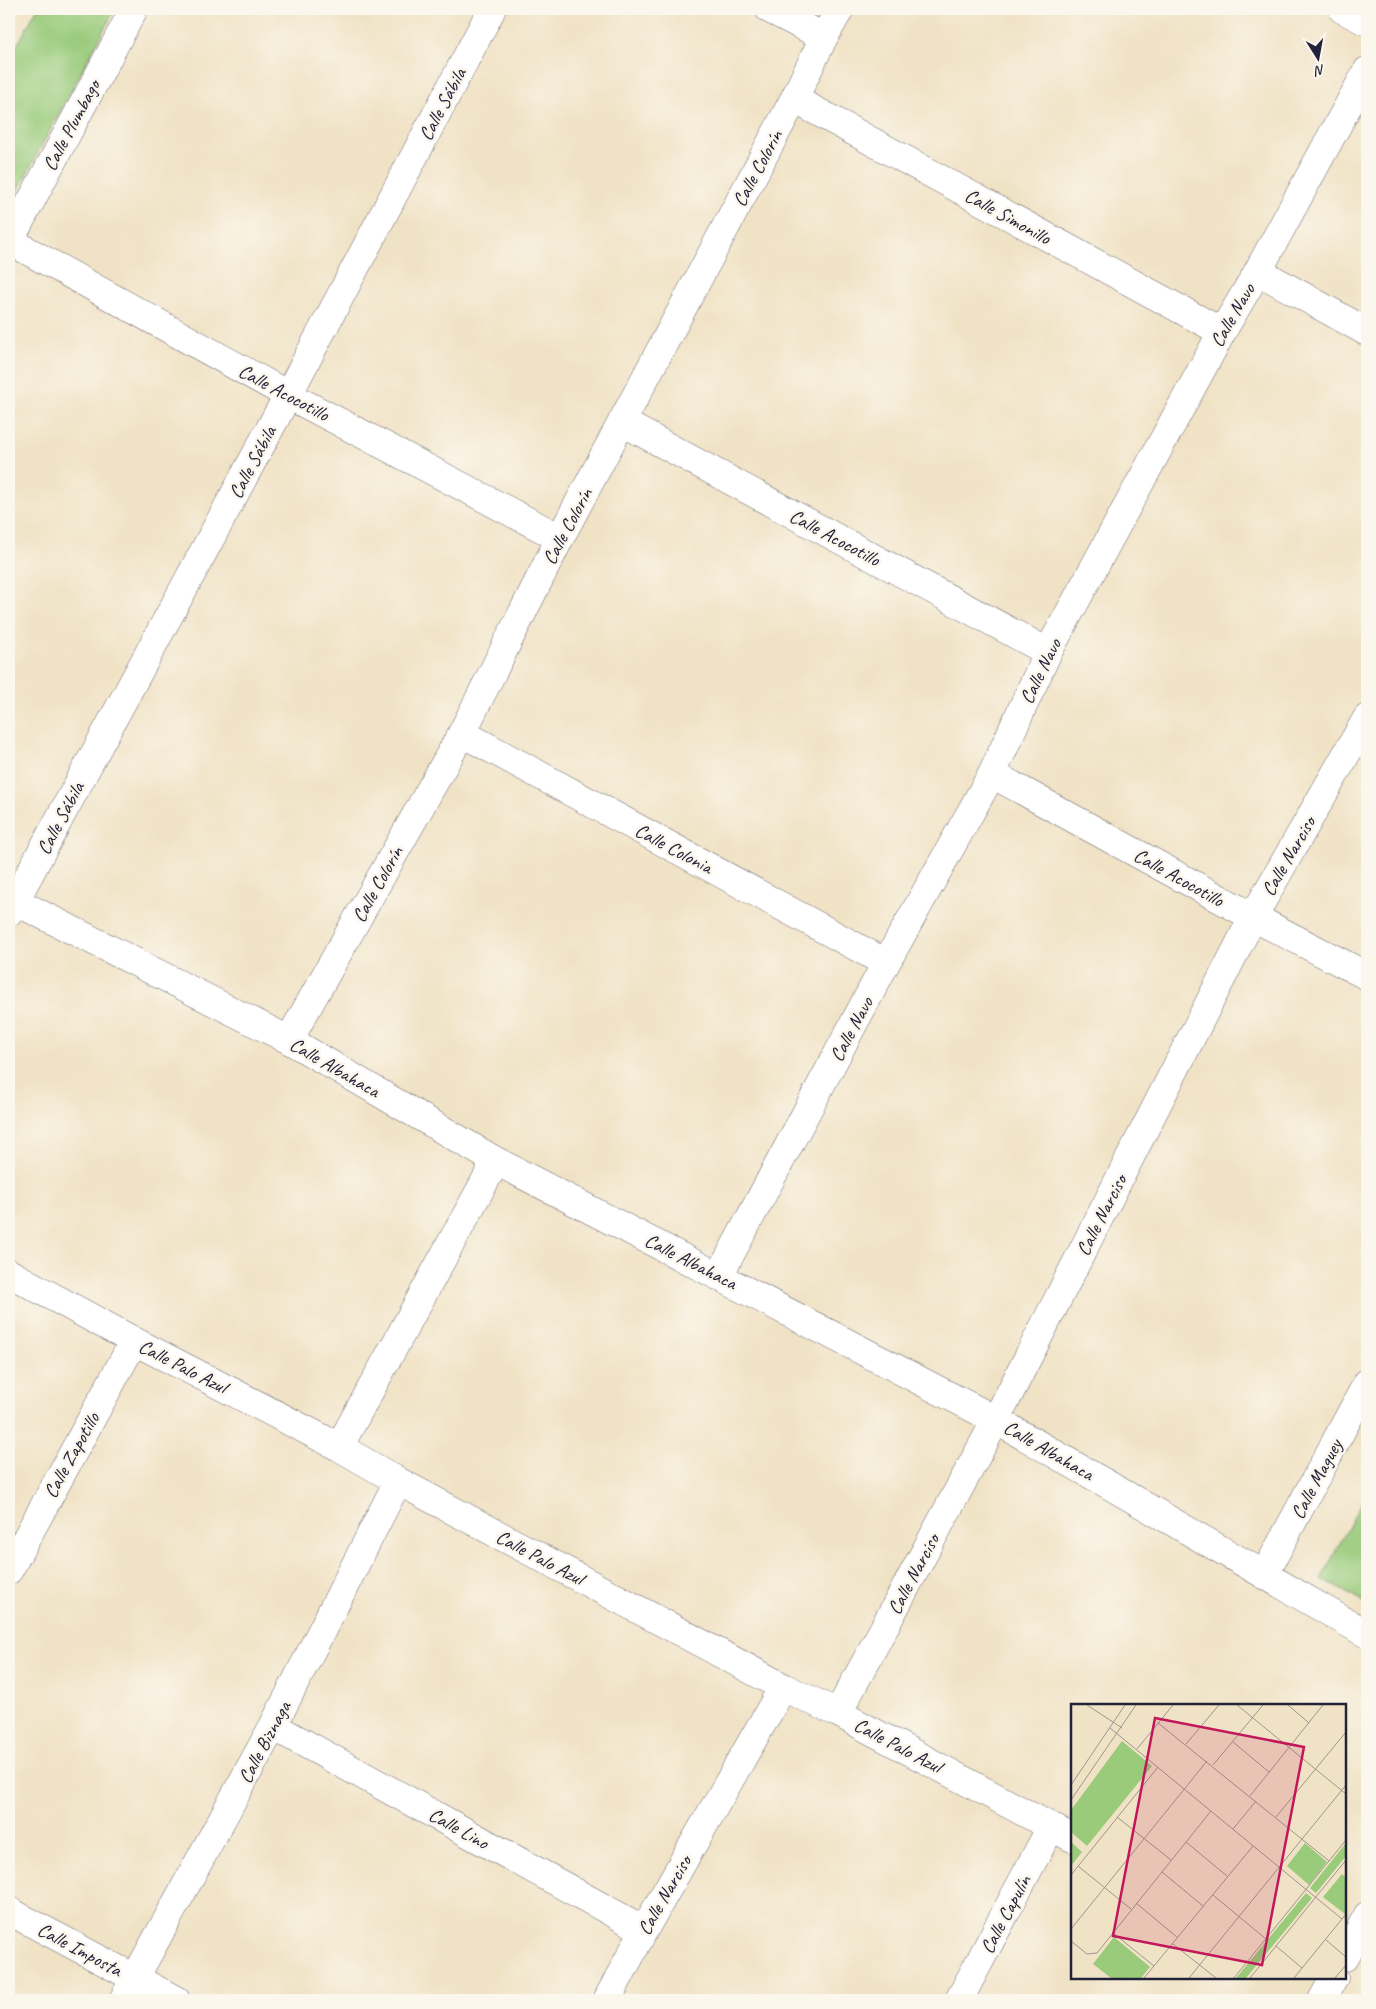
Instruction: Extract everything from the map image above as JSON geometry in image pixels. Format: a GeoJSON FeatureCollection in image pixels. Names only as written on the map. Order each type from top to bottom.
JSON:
{"type":"FeatureCollection","features":[{"type":"Feature","properties":{"kind":"street","name":"Calle Plumbago"},"geometry":{"type":"LineString","coordinates":[[9,242],[134,9]]}},
{"type":"Feature","properties":{"kind":"street","name":"Calle Sábila"},"geometry":{"type":"LineString","coordinates":[[11,904],[288,395],[492,9]]}},
{"type":"Feature","properties":{"kind":"street"},"geometry":{"type":"LineString","coordinates":[[769,9],[824,37]]}},
{"type":"Feature","properties":{"kind":"street","name":"Calle Colorín"},"geometry":{"type":"LineString","coordinates":[[289,1040],[462,733],[560,538],[840,9]]}},
{"type":"Feature","properties":{"kind":"street"},"geometry":{"type":"LineString","coordinates":[[1342,9],[1367,22]]}},
{"type":"Feature","properties":{"kind":"street","name":"Calle Navo"},"geometry":{"type":"LineString","coordinates":[[720,1276],[886,963],[992,774],[1048,652],[1367,71]]}},
{"type":"Feature","properties":{"kind":"street","name":"Calle Simonillo"},"geometry":{"type":"LineString","coordinates":[[794,99],[1222,332]]}},
{"type":"Feature","properties":{"kind":"street","name":"Calle Acocotillo"},"geometry":{"type":"LineString","coordinates":[[9,242],[288,395],[560,538]]}},
{"type":"Feature","properties":{"kind":"street"},"geometry":{"type":"LineString","coordinates":[[1258,271],[1367,332]]}},
{"type":"Feature","properties":{"kind":"street","name":"Calle Acocotillo"},"geometry":{"type":"LineString","coordinates":[[622,422],[1048,652]]}},
{"type":"Feature","properties":{"kind":"street","name":"Calle Narciso"},"geometry":{"type":"LineString","coordinates":[[838,1714],[996,1420],[1252,917],[1367,718]]}},
{"type":"Feature","properties":{"kind":"street","name":"Calle Colonia"},"geometry":{"type":"LineString","coordinates":[[462,733],[886,963]]}},
{"type":"Feature","properties":{"kind":"street","name":"Calle Acocotillo"},"geometry":{"type":"LineString","coordinates":[[992,774],[1252,917],[1367,976]]}},
{"type":"Feature","properties":{"kind":"street","name":"Calle Albahaca"},"geometry":{"type":"LineString","coordinates":[[11,904],[289,1040],[496,1161],[996,1420],[1367,1634]]}},
{"type":"Feature","properties":{"kind":"street"},"geometry":{"type":"LineString","coordinates":[[339,1446],[496,1161]]}},
{"type":"Feature","properties":{"kind":"street","name":"Calle Palo Azul"},"geometry":{"type":"LineString","coordinates":[[9,1273],[339,1446],[398,1481],[783,1687],[1062,1832]]}},
{"type":"Feature","properties":{"kind":"street","name":"Calle Zapotillo"},"geometry":{"type":"LineString","coordinates":[[9,1570],[134,1340]]}},
{"type":"Feature","properties":{"kind":"street","name":"Calle Maguey"},"geometry":{"type":"LineString","coordinates":[[1264,1575],[1367,1383]]}},
{"type":"Feature","properties":{"kind":"street","name":"Calle Biznaga"},"geometry":{"type":"LineString","coordinates":[[129,1989],[273,1726],[398,1481]]}},
{"type":"Feature","properties":{"kind":"street","name":"Calle Narciso"},"geometry":{"type":"LineString","coordinates":[[607,2000],[644,1930],[783,1687]]}},
{"type":"Feature","properties":{"kind":"street","name":"Calle Lino"},"geometry":{"type":"LineString","coordinates":[[273,1726],[644,1930]]}},
{"type":"Feature","properties":{"kind":"street","name":"Calle Capulín"},"geometry":{"type":"LineString","coordinates":[[959,2000],[1062,1832]]}},
{"type":"Feature","properties":{"kind":"street","name":"Calle Imposta"},"geometry":{"type":"LineString","coordinates":[[9,1911],[129,1989],[176,2000]]}},
{"type":"Feature","properties":{"kind":"street"},"geometry":{"type":"LineString","coordinates":[[1346,1955],[1367,1916]]}},
{"type":"Feature","properties":{"kind":"street"},"geometry":{"type":"LineString","coordinates":[[1322,2000],[1333,1979]]}},
{"type":"Feature","properties":{"kind":"green space"},"geometry":{"type":"Polygon","coordinates":[[[37,9],[115,9],[9,207],[9,60],[37,9]]]}},
{"type":"Feature","properties":{"kind":"green space"},"geometry":{"type":"Polygon","coordinates":[[[1367,1492],[1367,1604],[1321,1579],[1367,1492]]]}}]}
